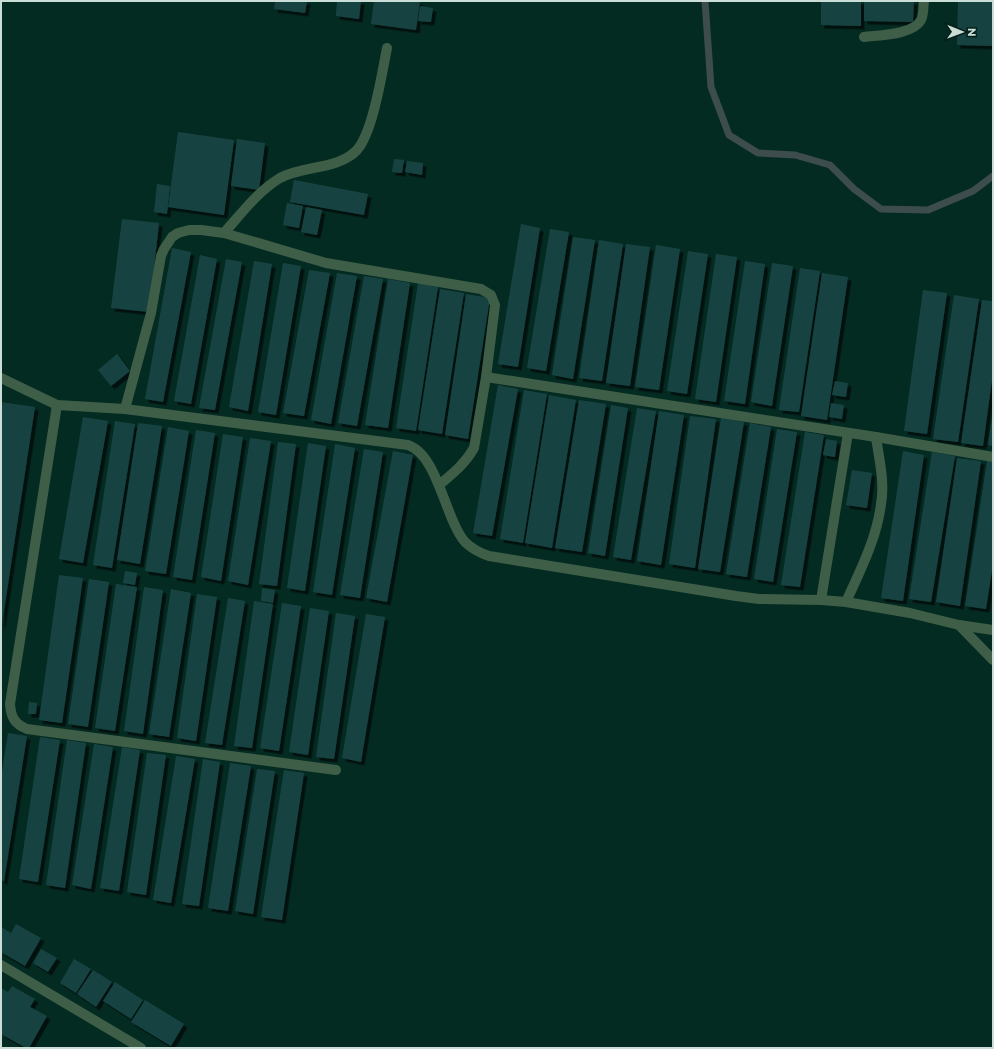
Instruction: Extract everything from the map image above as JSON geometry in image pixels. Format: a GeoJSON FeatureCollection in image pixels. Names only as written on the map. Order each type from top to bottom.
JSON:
{"type":"FeatureCollection","features":[{"type":"Feature","properties":{"kind":"street"},"geometry":{"type":"LineString","coordinates":[[864,37],[907,30],[918,24],[921,19],[924,1]]}},
{"type":"Feature","properties":{"kind":"street"},"geometry":{"type":"LineString","coordinates":[[224,233],[266,187],[297,171],[328,165],[346,158],[356,150],[366,136],[370,124],[387,48]]}},
{"type":"Feature","properties":{"kind":"street"},"geometry":{"type":"LineString","coordinates":[[125,409],[150,313],[161,256],[172,237],[178,233],[189,230],[224,233],[326,263],[486,291],[491,294],[495,305],[486,377],[474,448],[469,457],[460,467],[439,485]]}},
{"type":"Feature","properties":{"kind":"street"},"geometry":{"type":"LineString","coordinates":[[486,377],[876,437],[993,457]]}},
{"type":"Feature","properties":{"kind":"street"},"geometry":{"type":"LineString","coordinates":[[1,378],[57,405],[125,409],[408,445],[418,450],[422,455],[439,485],[458,533],[473,549],[489,556],[759,599],[846,602],[910,613],[959,625],[993,630]]}},
{"type":"Feature","properties":{"kind":"street"},"geometry":{"type":"LineString","coordinates":[[57,405],[10,704],[13,720],[27,729],[336,770]]}},
{"type":"Feature","properties":{"kind":"street"},"geometry":{"type":"LineString","coordinates":[[821,600],[848,433]]}},
{"type":"Feature","properties":{"kind":"street"},"geometry":{"type":"LineString","coordinates":[[846,602],[868,551],[882,504],[882,486],[876,437]]}},
{"type":"Feature","properties":{"kind":"street"},"geometry":{"type":"LineString","coordinates":[[959,625],[993,660]]}},
{"type":"Feature","properties":{"kind":"street"},"geometry":{"type":"LineString","coordinates":[[1,965],[141,1048]]}},
{"type":"Feature","properties":{"kind":"building"},"geometry":{"type":"Polygon","coordinates":[[[275,1],[307,1],[305,13],[274,9],[275,1]]]}},
{"type":"Feature","properties":{"kind":"building"},"geometry":{"type":"Polygon","coordinates":[[[337,1],[361,1],[359,19],[336,16],[337,1]]]}},
{"type":"Feature","properties":{"kind":"building"},"geometry":{"type":"Polygon","coordinates":[[[374,1],[420,1],[416,30],[371,24],[374,1]]]}},
{"type":"Feature","properties":{"kind":"building"},"geometry":{"type":"Polygon","coordinates":[[[821,1],[861,1],[861,26],[821,25],[821,1]]]}},
{"type":"Feature","properties":{"kind":"building"},"geometry":{"type":"Polygon","coordinates":[[[864,1],[914,1],[913,22],[864,21],[864,1]]]}},
{"type":"Feature","properties":{"kind":"building"},"geometry":{"type":"Polygon","coordinates":[[[958,1],[993,1],[993,46],[957,45],[958,1]]]}},
{"type":"Feature","properties":{"kind":"building"},"geometry":{"type":"Polygon","coordinates":[[[420,6],[433,8],[431,22],[418,21],[420,6]]]}},
{"type":"Feature","properties":{"kind":"building"},"geometry":{"type":"Polygon","coordinates":[[[178,132],[234,140],[224,215],[168,207],[178,132]]]}},
{"type":"Feature","properties":{"kind":"building"},"geometry":{"type":"Polygon","coordinates":[[[237,139],[265,143],[259,190],[231,186],[237,139]]]}},
{"type":"Feature","properties":{"kind":"building"},"geometry":{"type":"Polygon","coordinates":[[[394,159],[404,160],[402,173],[392,172],[394,159]]]}},
{"type":"Feature","properties":{"kind":"building"},"geometry":{"type":"Polygon","coordinates":[[[407,161],[423,163],[422,175],[405,172],[407,161]]]}},
{"type":"Feature","properties":{"kind":"building"},"geometry":{"type":"Polygon","coordinates":[[[294,180],[368,194],[364,215],[290,202],[294,180]]]}},
{"type":"Feature","properties":{"kind":"building"},"geometry":{"type":"Polygon","coordinates":[[[157,184],[170,186],[167,214],[154,212],[157,184]]]}},
{"type":"Feature","properties":{"kind":"building"},"geometry":{"type":"Polygon","coordinates":[[[287,203],[303,206],[299,228],[283,225],[287,203]]]}},
{"type":"Feature","properties":{"kind":"building"},"geometry":{"type":"Polygon","coordinates":[[[306,207],[322,210],[317,235],[301,232],[306,207]]]}},
{"type":"Feature","properties":{"kind":"building"},"geometry":{"type":"Polygon","coordinates":[[[122,219],[159,223],[149,312],[111,308],[122,219]]]}},
{"type":"Feature","properties":{"kind":"building"},"geometry":{"type":"Polygon","coordinates":[[[521,224],[540,228],[518,367],[498,364],[521,224]]]}},
{"type":"Feature","properties":{"kind":"building"},"geometry":{"type":"Polygon","coordinates":[[[550,229],[569,232],[546,371],[527,368],[550,229]]]}},
{"type":"Feature","properties":{"kind":"building"},"geometry":{"type":"Polygon","coordinates":[[[573,237],[595,240],[573,379],[552,375],[573,237]]]}},
{"type":"Feature","properties":{"kind":"building"},"geometry":{"type":"Polygon","coordinates":[[[599,240],[623,244],[602,381],[579,378],[599,240]]]}},
{"type":"Feature","properties":{"kind":"building"},"geometry":{"type":"Polygon","coordinates":[[[626,244],[650,247],[630,386],[606,383],[626,244]]]}},
{"type":"Feature","properties":{"kind":"building"},"geometry":{"type":"Polygon","coordinates":[[[656,245],[680,249],[659,390],[635,387],[656,245]]]}},
{"type":"Feature","properties":{"kind":"building"},"geometry":{"type":"Polygon","coordinates":[[[172,248],[191,252],[163,402],[145,399],[172,248]]]}},
{"type":"Feature","properties":{"kind":"building"},"geometry":{"type":"Polygon","coordinates":[[[688,251],[708,254],[687,394],[667,391],[688,251]]]}},
{"type":"Feature","properties":{"kind":"building"},"geometry":{"type":"Polygon","coordinates":[[[716,254],[737,257],[716,402],[695,399],[716,254]]]}},
{"type":"Feature","properties":{"kind":"building"},"geometry":{"type":"Polygon","coordinates":[[[200,255],[217,259],[191,404],[174,401],[200,255]]]}},
{"type":"Feature","properties":{"kind":"building"},"geometry":{"type":"Polygon","coordinates":[[[226,259],[242,262],[215,410],[199,408],[226,259]]]}},
{"type":"Feature","properties":{"kind":"building"},"geometry":{"type":"Polygon","coordinates":[[[254,261],[272,264],[248,411],[229,407],[254,261]]]}},
{"type":"Feature","properties":{"kind":"building"},"geometry":{"type":"Polygon","coordinates":[[[745,261],[765,264],[745,404],[724,401],[745,261]]]}},
{"type":"Feature","properties":{"kind":"building"},"geometry":{"type":"Polygon","coordinates":[[[283,263],[301,266],[276,415],[258,412],[283,263]]]}},
{"type":"Feature","properties":{"kind":"building"},"geometry":{"type":"Polygon","coordinates":[[[772,263],[793,266],[772,406],[751,402],[772,263]]]}},
{"type":"Feature","properties":{"kind":"building"},"geometry":{"type":"Polygon","coordinates":[[[800,268],[820,271],[799,412],[779,410],[800,268]]]}},
{"type":"Feature","properties":{"kind":"building"},"geometry":{"type":"Polygon","coordinates":[[[309,270],[330,273],[304,416],[283,413],[309,270]]]}},
{"type":"Feature","properties":{"kind":"building"},"geometry":{"type":"Polygon","coordinates":[[[337,273],[357,276],[331,424],[311,420],[337,273]]]}},
{"type":"Feature","properties":{"kind":"building"},"geometry":{"type":"Polygon","coordinates":[[[822,273],[848,277],[827,420],[801,416],[822,273]]]}},
{"type":"Feature","properties":{"kind":"building"},"geometry":{"type":"Polygon","coordinates":[[[364,276],[383,279],[357,426],[338,423],[364,276]]]}},
{"type":"Feature","properties":{"kind":"building"},"geometry":{"type":"Polygon","coordinates":[[[388,279],[410,283],[388,428],[365,425],[388,279]]]}},
{"type":"Feature","properties":{"kind":"building"},"geometry":{"type":"Polygon","coordinates":[[[418,283],[438,287],[416,431],[396,428],[418,283]]]}},
{"type":"Feature","properties":{"kind":"building"},"geometry":{"type":"Polygon","coordinates":[[[440,289],[464,293],[442,434],[418,430],[440,289]]]}},
{"type":"Feature","properties":{"kind":"building"},"geometry":{"type":"Polygon","coordinates":[[[923,290],[947,293],[927,434],[904,431],[923,290]]]}},
{"type":"Feature","properties":{"kind":"building"},"geometry":{"type":"Polygon","coordinates":[[[466,294],[490,298],[468,439],[445,435],[466,294]]]}},
{"type":"Feature","properties":{"kind":"building"},"geometry":{"type":"Polygon","coordinates":[[[954,295],[979,299],[958,442],[933,439],[954,295]]]}},
{"type":"Feature","properties":{"kind":"building"},"geometry":{"type":"Polygon","coordinates":[[[982,300],[993,301],[993,372],[983,446],[961,443],[982,300]]]}},
{"type":"Feature","properties":{"kind":"building"},"geometry":{"type":"Polygon","coordinates":[[[117,354],[130,371],[111,386],[98,370],[117,354]]]}},
{"type":"Feature","properties":{"kind":"building"},"geometry":{"type":"Polygon","coordinates":[[[835,381],[848,383],[846,397],[832,395],[835,381]]]}},
{"type":"Feature","properties":{"kind":"building"},"geometry":{"type":"Polygon","coordinates":[[[498,385],[518,389],[492,536],[473,533],[498,385]]]}},
{"type":"Feature","properties":{"kind":"building"},"geometry":{"type":"Polygon","coordinates":[[[524,390],[547,394],[523,543],[500,539],[524,390]]]}},
{"type":"Feature","properties":{"kind":"building"},"geometry":{"type":"Polygon","coordinates":[[[549,395],[576,400],[552,548],[525,543],[549,395]]]}},
{"type":"Feature","properties":{"kind":"building"},"geometry":{"type":"Polygon","coordinates":[[[579,400],[606,404],[582,552],[555,548],[579,400]]]}},
{"type":"Feature","properties":{"kind":"building"},"geometry":{"type":"Polygon","coordinates":[[[1,402],[35,407],[2,624],[1,624],[1,402]]]}},
{"type":"Feature","properties":{"kind":"building"},"geometry":{"type":"Polygon","coordinates":[[[831,403],[844,405],[842,419],[829,417],[831,403]]]}},
{"type":"Feature","properties":{"kind":"building"},"geometry":{"type":"Polygon","coordinates":[[[611,405],[628,408],[605,556],[588,553],[611,405]]]}},
{"type":"Feature","properties":{"kind":"building"},"geometry":{"type":"Polygon","coordinates":[[[637,408],[656,411],[631,560],[613,557],[637,408]]]}},
{"type":"Feature","properties":{"kind":"building"},"geometry":{"type":"Polygon","coordinates":[[[659,411],[684,415],[661,565],[637,561],[659,411]]]}},
{"type":"Feature","properties":{"kind":"building"},"geometry":{"type":"Polygon","coordinates":[[[690,416],[716,419],[695,568],[669,564],[690,416]]]}},
{"type":"Feature","properties":{"kind":"building"},"geometry":{"type":"Polygon","coordinates":[[[83,417],[108,421],[83,563],[59,559],[83,417]]]}},
{"type":"Feature","properties":{"kind":"building"},"geometry":{"type":"Polygon","coordinates":[[[993,417],[993,446],[988,445],[993,417]]]}},
{"type":"Feature","properties":{"kind":"building"},"geometry":{"type":"Polygon","coordinates":[[[721,418],[744,422],[720,572],[698,569],[721,418]]]}},
{"type":"Feature","properties":{"kind":"building"},"geometry":{"type":"Polygon","coordinates":[[[115,421],[135,424],[112,568],[93,565],[115,421]]]}},
{"type":"Feature","properties":{"kind":"building"},"geometry":{"type":"Polygon","coordinates":[[[138,423],[162,426],[140,564],[117,560],[138,423]]]}},
{"type":"Feature","properties":{"kind":"building"},"geometry":{"type":"Polygon","coordinates":[[[750,423],[771,427],[747,577],[726,574],[750,423]]]}},
{"type":"Feature","properties":{"kind":"building"},"geometry":{"type":"Polygon","coordinates":[[[168,427],[189,431],[166,574],[145,571],[168,427]]]}},
{"type":"Feature","properties":{"kind":"building"},"geometry":{"type":"Polygon","coordinates":[[[777,429],[797,432],[773,582],[754,579],[777,429]]]}},
{"type":"Feature","properties":{"kind":"building"},"geometry":{"type":"Polygon","coordinates":[[[196,430],[215,433],[192,580],[173,577],[196,430]]]}},
{"type":"Feature","properties":{"kind":"building"},"geometry":{"type":"Polygon","coordinates":[[[805,432],[824,435],[800,587],[781,585],[805,432]]]}},
{"type":"Feature","properties":{"kind":"building"},"geometry":{"type":"Polygon","coordinates":[[[223,434],[243,437],[221,581],[201,577],[223,434]]]}},
{"type":"Feature","properties":{"kind":"building"},"geometry":{"type":"Polygon","coordinates":[[[250,438],[271,441],[248,585],[228,581],[250,438]]]}},
{"type":"Feature","properties":{"kind":"building"},"geometry":{"type":"Polygon","coordinates":[[[826,439],[837,441],[835,457],[823,455],[826,439]]]}},
{"type":"Feature","properties":{"kind":"building"},"geometry":{"type":"Polygon","coordinates":[[[278,442],[296,444],[277,586],[259,584],[278,442]]]}},
{"type":"Feature","properties":{"kind":"building"},"geometry":{"type":"Polygon","coordinates":[[[308,443],[326,446],[305,591],[287,588],[308,443]]]}},
{"type":"Feature","properties":{"kind":"building"},"geometry":{"type":"Polygon","coordinates":[[[335,444],[355,448],[332,595],[313,592],[335,444]]]}},
{"type":"Feature","properties":{"kind":"building"},"geometry":{"type":"Polygon","coordinates":[[[364,449],[383,452],[360,598],[340,595],[364,449]]]}},
{"type":"Feature","properties":{"kind":"building"},"geometry":{"type":"Polygon","coordinates":[[[393,451],[413,455],[387,602],[366,598],[393,451]]]}},
{"type":"Feature","properties":{"kind":"building"},"geometry":{"type":"Polygon","coordinates":[[[903,451],[924,455],[903,601],[881,598],[903,451]]]}},
{"type":"Feature","properties":{"kind":"building"},"geometry":{"type":"Polygon","coordinates":[[[932,452],[955,456],[931,602],[909,599],[932,452]]]}},
{"type":"Feature","properties":{"kind":"building"},"geometry":{"type":"Polygon","coordinates":[[[957,458],[981,461],[960,606],[936,602],[957,458]]]}},
{"type":"Feature","properties":{"kind":"building"},"geometry":{"type":"Polygon","coordinates":[[[987,461],[993,462],[993,563],[986,609],[965,606],[987,461]]]}},
{"type":"Feature","properties":{"kind":"building"},"geometry":{"type":"Polygon","coordinates":[[[852,470],[872,473],[867,508],[846,505],[852,470]]]}},
{"type":"Feature","properties":{"kind":"building"},"geometry":{"type":"Polygon","coordinates":[[[125,571],[137,573],[135,585],[123,583],[125,571]]]}},
{"type":"Feature","properties":{"kind":"building"},"geometry":{"type":"Polygon","coordinates":[[[59,575],[83,578],[62,723],[39,720],[59,575]]]}},
{"type":"Feature","properties":{"kind":"building"},"geometry":{"type":"Polygon","coordinates":[[[89,579],[109,582],[88,727],[68,724],[89,579]]]}},
{"type":"Feature","properties":{"kind":"building"},"geometry":{"type":"Polygon","coordinates":[[[116,584],[137,587],[115,731],[95,728],[116,584]]]}},
{"type":"Feature","properties":{"kind":"building"},"geometry":{"type":"Polygon","coordinates":[[[144,587],[163,590],[143,734],[124,731],[144,587]]]}},
{"type":"Feature","properties":{"kind":"building"},"geometry":{"type":"Polygon","coordinates":[[[262,588],[275,590],[273,603],[261,601],[262,588]]]}},
{"type":"Feature","properties":{"kind":"building"},"geometry":{"type":"Polygon","coordinates":[[[171,589],[191,593],[169,737],[149,734],[171,589]]]}},
{"type":"Feature","properties":{"kind":"building"},"geometry":{"type":"Polygon","coordinates":[[[197,594],[217,597],[196,741],[177,738],[197,594]]]}},
{"type":"Feature","properties":{"kind":"building"},"geometry":{"type":"Polygon","coordinates":[[[228,598],[245,601],[222,745],[205,743],[228,598]]]}},
{"type":"Feature","properties":{"kind":"building"},"geometry":{"type":"Polygon","coordinates":[[[254,601],[273,604],[252,748],[234,746],[254,601]]]}},
{"type":"Feature","properties":{"kind":"building"},"geometry":{"type":"Polygon","coordinates":[[[282,603],[301,606],[279,751],[260,748],[282,603]]]}},
{"type":"Feature","properties":{"kind":"building"},"geometry":{"type":"Polygon","coordinates":[[[310,608],[329,611],[308,755],[289,752],[310,608]]]}},
{"type":"Feature","properties":{"kind":"building"},"geometry":{"type":"Polygon","coordinates":[[[336,613],[355,616],[334,759],[316,757],[336,613]]]}},
{"type":"Feature","properties":{"kind":"building"},"geometry":{"type":"Polygon","coordinates":[[[366,614],[385,617],[361,762],[342,758],[366,614]]]}},
{"type":"Feature","properties":{"kind":"building"},"geometry":{"type":"Polygon","coordinates":[[[29,702],[37,703],[36,714],[28,714],[29,702]]]}},
{"type":"Feature","properties":{"kind":"building"},"geometry":{"type":"Polygon","coordinates":[[[8,733],[27,736],[4,881],[1,880],[1,778],[8,733]]]}},
{"type":"Feature","properties":{"kind":"building"},"geometry":{"type":"Polygon","coordinates":[[[40,737],[60,740],[38,882],[19,879],[40,737]]]}},
{"type":"Feature","properties":{"kind":"building"},"geometry":{"type":"Polygon","coordinates":[[[67,740],[86,743],[65,888],[46,885],[67,740]]]}},
{"type":"Feature","properties":{"kind":"building"},"geometry":{"type":"Polygon","coordinates":[[[94,744],[113,747],[91,889],[72,885],[94,744]]]}},
{"type":"Feature","properties":{"kind":"building"},"geometry":{"type":"Polygon","coordinates":[[[122,747],[140,750],[119,891],[100,888],[122,747]]]}},
{"type":"Feature","properties":{"kind":"building"},"geometry":{"type":"Polygon","coordinates":[[[147,753],[166,755],[146,895],[127,892],[147,753]]]}},
{"type":"Feature","properties":{"kind":"building"},"geometry":{"type":"Polygon","coordinates":[[[176,756],[195,759],[171,903],[153,900],[176,756]]]}},
{"type":"Feature","properties":{"kind":"building"},"geometry":{"type":"Polygon","coordinates":[[[203,759],[220,762],[199,906],[182,904],[203,759]]]}},
{"type":"Feature","properties":{"kind":"building"},"geometry":{"type":"Polygon","coordinates":[[[230,763],[251,766],[228,911],[208,908],[230,763]]]}},
{"type":"Feature","properties":{"kind":"building"},"geometry":{"type":"Polygon","coordinates":[[[257,769],[275,771],[253,914],[235,911],[257,769]]]}},
{"type":"Feature","properties":{"kind":"building"},"geometry":{"type":"Polygon","coordinates":[[[284,770],[304,773],[282,920],[261,917],[284,770]]]}},
{"type":"Feature","properties":{"kind":"building"},"geometry":{"type":"Polygon","coordinates":[[[16,924],[41,938],[25,966],[1,952],[1,927],[11,933],[16,924]]]}},
{"type":"Feature","properties":{"kind":"building"},"geometry":{"type":"Polygon","coordinates":[[[41,949],[57,958],[48,972],[33,963],[41,949]]]}},
{"type":"Feature","properties":{"kind":"building"},"geometry":{"type":"Polygon","coordinates":[[[74,959],[91,969],[76,993],[60,983],[74,959]]]}},
{"type":"Feature","properties":{"kind":"building"},"geometry":{"type":"Polygon","coordinates":[[[93,970],[112,982],[96,1007],[77,994],[93,970]]]}},
{"type":"Feature","properties":{"kind":"building"},"geometry":{"type":"Polygon","coordinates":[[[115,982],[143,1000],[131,1019],[103,1001],[115,982]]]}},
{"type":"Feature","properties":{"kind":"building"},"geometry":{"type":"Polygon","coordinates":[[[12,986],[35,999],[30,1007],[47,1016],[29,1048],[26,1048],[1,1034],[1,988],[8,992],[12,986]]]}},
{"type":"Feature","properties":{"kind":"building"},"geometry":{"type":"Polygon","coordinates":[[[145,1000],[184,1024],[171,1046],[131,1022],[145,1000]]]}},
{"type":"Feature","properties":{"kind":"waterway"},"geometry":{"type":"LineString","coordinates":[[705,1],[711,87],[729,135],[758,153],[795,155],[830,165],[854,189],[881,209],[928,210],[973,191],[993,176]]}}]}
